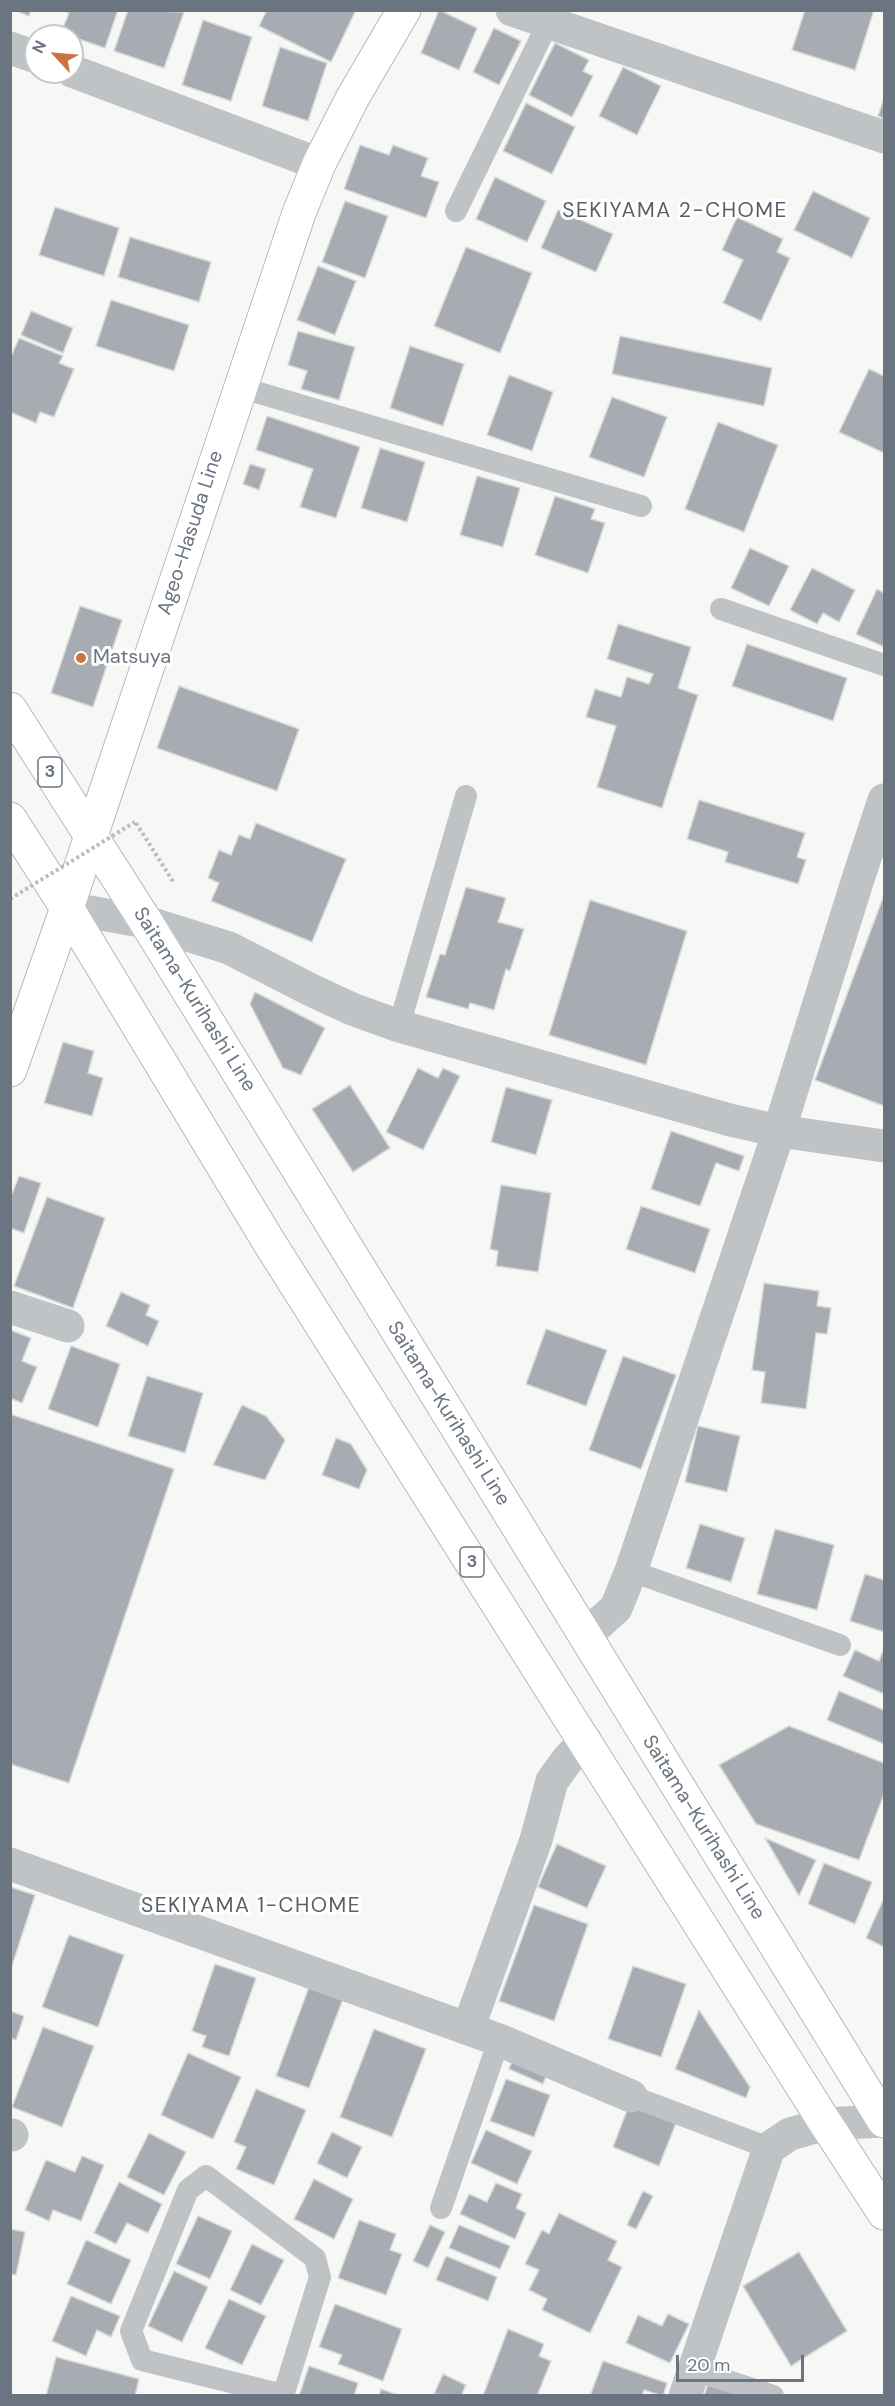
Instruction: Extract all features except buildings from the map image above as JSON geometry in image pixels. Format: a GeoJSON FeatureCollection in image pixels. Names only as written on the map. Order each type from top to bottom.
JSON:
{"type":"FeatureCollection","features":[{"type":"Feature","properties":{"kind":"main road","name":"Ageo-Hasuda Line"},"geometry":{"type":"LineString","coordinates":[[10,1070],[67,908],[280,266],[319,164],[353,97],[404,10]]}},
{"type":"Feature","properties":{"kind":"main road","name":"Saitama-Kurihashi Line"},"geometry":{"type":"LineString","coordinates":[[10,709],[146,922],[885,2121]]}},
{"type":"Feature","properties":{"kind":"main road","name":"3"},"geometry":{"type":"LineString","coordinates":[[10,819],[67,908],[269,1242],[826,2124],[885,2213]]}},
{"type":"Feature","properties":{"kind":"street"},"geometry":{"type":"LineString","coordinates":[[513,10],[885,137]]}},
{"type":"Feature","properties":{"kind":"street"},"geometry":{"type":"LineString","coordinates":[[84,76],[319,164]]}},
{"type":"Feature","properties":{"kind":"street"},"geometry":{"type":"LineString","coordinates":[[585,1636],[616,1608],[632,1571],[779,1131],[885,800]]}},
{"type":"Feature","properties":{"kind":"street"},"geometry":{"type":"LineString","coordinates":[[67,908],[146,922],[229,948],[352,1009],[399,1026],[730,1120],[779,1131],[885,1146]]}},
{"type":"Feature","properties":{"kind":"street"},"geometry":{"type":"LineString","coordinates":[[10,1307],[68,1326]]}},
{"type":"Feature","properties":{"kind":"street"},"geometry":{"type":"LineString","coordinates":[[468,2029],[536,1840],[552,1781],[568,1759],[586,1741]]}},
{"type":"Feature","properties":{"kind":"street"},"geometry":{"type":"LineString","coordinates":[[10,1864],[499,2040],[632,2096]]}},
{"type":"Feature","properties":{"kind":"street"},"geometry":{"type":"LineString","coordinates":[[690,2383],[769,2148],[790,2134],[826,2124],[885,2121]]}},
{"type":"Feature","properties":{"kind":"lane"},"geometry":{"type":"LineString","coordinates":[[456,211],[548,23]]}},
{"type":"Feature","properties":{"kind":"lane"},"geometry":{"type":"LineString","coordinates":[[239,387],[641,506]]}},
{"type":"Feature","properties":{"kind":"lane"},"geometry":{"type":"LineString","coordinates":[[721,609],[885,665]]}},
{"type":"Feature","properties":{"kind":"lane"},"geometry":{"type":"LineString","coordinates":[[399,1026],[466,796]]}},
{"type":"Feature","properties":{"kind":"lane"},"geometry":{"type":"LineString","coordinates":[[632,1571],[840,1645]]}},
{"type":"Feature","properties":{"kind":"lane"},"geometry":{"type":"LineString","coordinates":[[441,2208],[499,2040]]}},
{"type":"Feature","properties":{"kind":"lane"},"geometry":{"type":"LineString","coordinates":[[632,2096],[769,2148]]}},
{"type":"Feature","properties":{"kind":"lane"},"geometry":{"type":"LineString","coordinates":[[206,2176],[315,2258],[320,2277],[283,2395],[142,2360],[131,2331],[188,2190],[206,2176]]}},
{"type":"Feature","properties":{"kind":"lane"},"geometry":{"type":"LineString","coordinates":[[690,2383],[772,2396]]}},
{"type":"Feature","properties":{"kind":"path"},"geometry":{"type":"LineString","coordinates":[[10,899],[135,822],[174,884]]}},
{"type":"Feature","properties":{"kind":"place","name":"Matsuya"},"geometry":{"type":"Point","coordinates":[81,658]}},
{"type":"Feature","properties":{"kind":"district","name":"SEKIYAMA 2-CHOME"},"geometry":{"type":"Point","coordinates":[675,211]}},
{"type":"Feature","properties":{"kind":"district","name":"SEKIYAMA 1-CHOME"},"geometry":{"type":"Point","coordinates":[251,1906]}}]}
